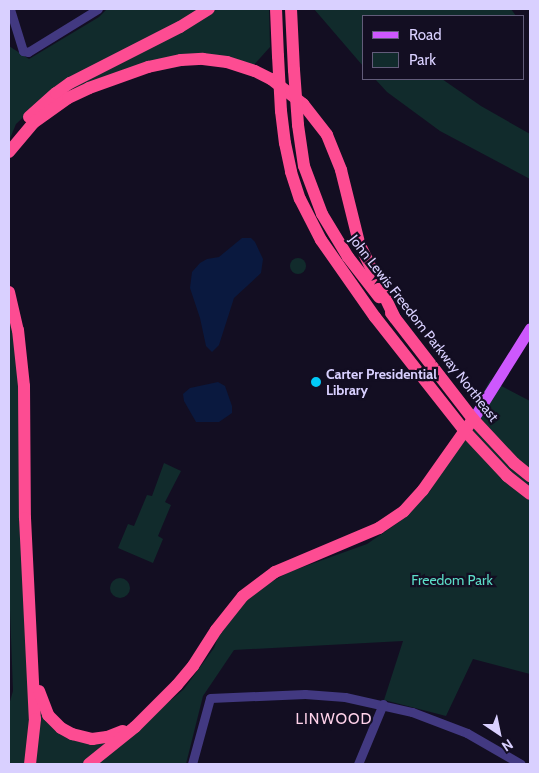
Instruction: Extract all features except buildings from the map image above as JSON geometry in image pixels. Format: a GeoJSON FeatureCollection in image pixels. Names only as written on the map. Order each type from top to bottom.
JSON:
{"type":"FeatureCollection","features":[{"type":"Feature","properties":{"kind":"highway"},"geometry":{"type":"LineString","coordinates":[[9,152],[30,116],[56,93],[209,9]]}},
{"type":"Feature","properties":{"kind":"highway","name":"John Lewis Freedom Parkway Northeast"},"geometry":{"type":"LineString","coordinates":[[276,9],[281,111],[285,143],[300,199],[321,240],[369,310],[464,430],[507,476],[530,494]]}},
{"type":"Feature","properties":{"kind":"highway","name":"John Lewis Freedom Parkway Northeast"},"geometry":{"type":"LineString","coordinates":[[291,9],[298,125],[304,166],[322,214],[348,257],[472,419],[530,476]]}},
{"type":"Feature","properties":{"kind":"highway"},"geometry":{"type":"LineString","coordinates":[[9,152],[33,124],[68,98],[89,88],[148,67],[181,60],[203,59],[227,62],[255,71],[271,79],[303,104],[327,135],[341,170],[359,244],[395,318]]}},
{"type":"Feature","properties":{"kind":"highway"},"geometry":{"type":"LineString","coordinates":[[9,292],[18,330],[24,386],[24,518],[27,601],[33,664],[34,732],[30,764]]}},
{"type":"Feature","properties":{"kind":"highway"},"geometry":{"type":"LineString","coordinates":[[89,764],[152,711],[188,672],[216,630],[243,596],[275,572],[379,528],[404,511],[423,490],[472,419]]}},
{"type":"Feature","properties":{"kind":"highway"},"geometry":{"type":"LineString","coordinates":[[33,664],[44,709],[56,724],[72,734],[92,739],[107,737],[124,730],[152,711]]}},
{"type":"Feature","properties":{"kind":"main road"},"geometry":{"type":"LineString","coordinates":[[472,419],[530,328]]}},
{"type":"Feature","properties":{"kind":"street"},"geometry":{"type":"LineString","coordinates":[[10,9],[23,52],[33,50],[98,9]]}},
{"type":"Feature","properties":{"kind":"street"},"geometry":{"type":"LineString","coordinates":[[192,764],[210,698],[305,694],[345,697],[412,712],[467,733],[522,764]]}},
{"type":"Feature","properties":{"kind":"street"},"geometry":{"type":"LineString","coordinates":[[358,764],[383,704]]}},
{"type":"Feature","properties":{"kind":"green space"},"geometry":{"type":"Polygon","coordinates":[[[107,9],[202,9],[46,96],[16,124],[9,141],[9,46],[29,59],[99,17],[107,9]]]}},
{"type":"Feature","properties":{"kind":"green space"},"geometry":{"type":"Polygon","coordinates":[[[215,9],[269,9],[270,47],[252,67],[221,59],[98,82],[60,92],[215,9]]]}},
{"type":"Feature","properties":{"kind":"green space"},"geometry":{"type":"Polygon","coordinates":[[[314,9],[511,9],[515,15],[362,15],[362,65],[314,9]]]}},
{"type":"Feature","properties":{"kind":"green space"},"geometry":{"type":"Polygon","coordinates":[[[376,80],[443,80],[481,106],[530,134],[530,179],[440,131],[387,92],[376,80]]]}},
{"type":"Feature","properties":{"kind":"green space"},"geometry":{"type":"Polygon","coordinates":[[[295,258],[301,258],[306,263],[304,272],[295,274],[290,269],[290,263],[295,258]]]}},
{"type":"Feature","properties":{"kind":"green space","name":"Freedom Park"},"geometry":{"type":"Polygon","coordinates":[[[9,305],[19,371],[29,659],[53,727],[123,741],[184,689],[214,648],[218,637],[252,593],[289,572],[367,544],[399,522],[431,490],[490,380],[530,401],[530,674],[473,659],[446,716],[384,700],[403,641],[234,650],[203,696],[186,764],[9,764],[9,705],[13,691],[9,584],[9,305]]]}},
{"type":"Feature","properties":{"kind":"green space"},"geometry":{"type":"Polygon","coordinates":[[[164,463],[181,471],[165,502],[171,505],[158,536],[163,539],[153,563],[118,548],[128,524],[134,526],[147,495],[152,496],[164,463]]]}},
{"type":"Feature","properties":{"kind":"green space"},"geometry":{"type":"Polygon","coordinates":[[[120,578],[127,581],[130,588],[127,595],[120,598],[113,595],[110,588],[113,581],[120,578]]]}},
{"type":"Feature","properties":{"kind":"water"},"geometry":{"type":"Polygon","coordinates":[[[242,238],[251,238],[255,242],[263,259],[261,273],[234,298],[219,345],[212,352],[206,346],[200,318],[190,288],[192,272],[200,263],[207,259],[219,257],[242,238]]]}},
{"type":"Feature","properties":{"kind":"water"},"geometry":{"type":"Polygon","coordinates":[[[218,382],[225,386],[232,406],[232,413],[219,422],[196,422],[184,401],[183,394],[190,388],[218,382]]]}},
{"type":"Feature","properties":{"kind":"place","name":"Carter Presidential Library"},"geometry":{"type":"Point","coordinates":[316,382]}},
{"type":"Feature","properties":{"kind":"district","name":"LINWOOD"},"geometry":{"type":"Point","coordinates":[334,720]}}]}
